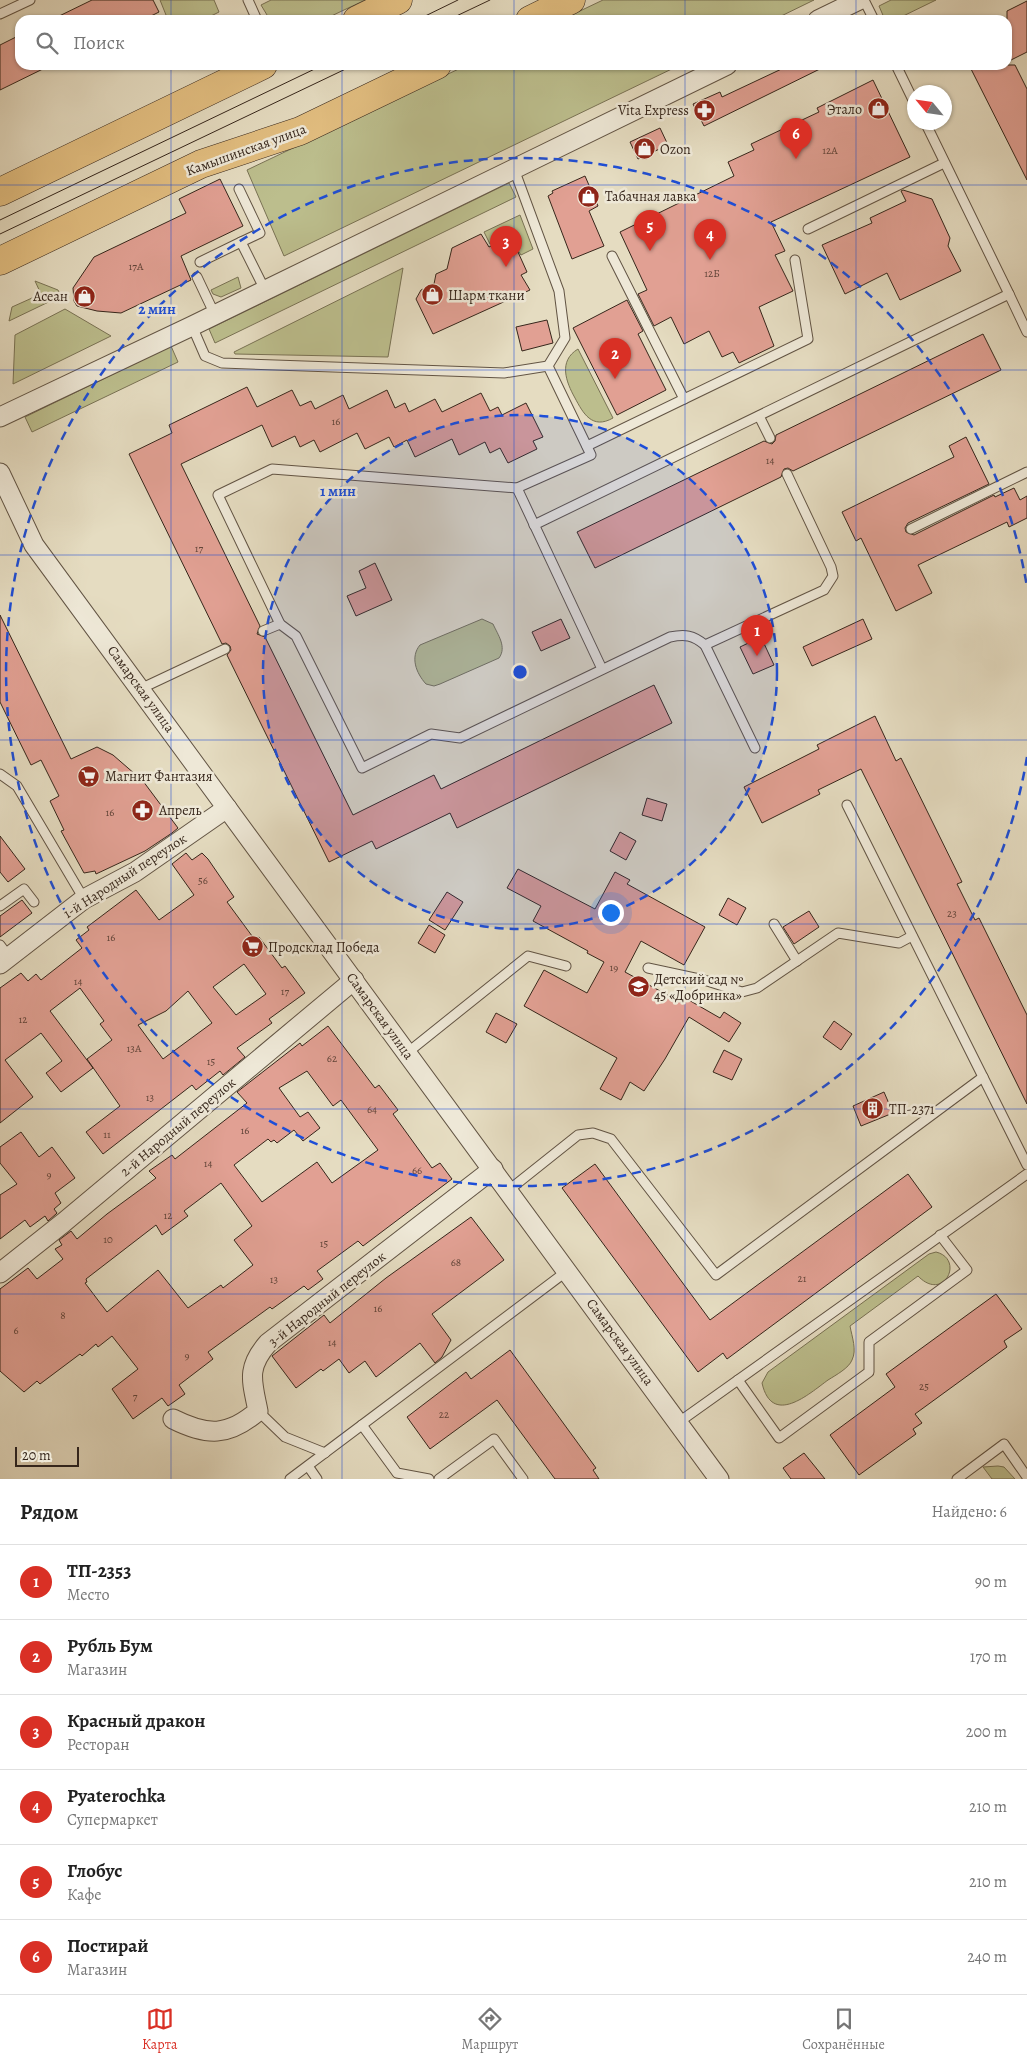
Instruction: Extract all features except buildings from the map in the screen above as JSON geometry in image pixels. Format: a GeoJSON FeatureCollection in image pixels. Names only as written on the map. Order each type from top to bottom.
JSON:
{"type":"FeatureCollection","features":[{"type":"Feature","properties":{"kind":"main road"},"geometry":{"type":"LineString","coordinates":[[367,15],[398,0]]}},
{"type":"Feature","properties":{"kind":"main road"},"geometry":{"type":"LineString","coordinates":[[540,15],[572,0]]}},
{"type":"Feature","properties":{"kind":"main road"},"geometry":{"type":"LineString","coordinates":[[0,192],[253,70]]}},
{"type":"Feature","properties":{"kind":"main road","name":"Камышинская улица"},"geometry":{"type":"LineString","coordinates":[[0,260],[201,164],[300,131],[427,70]]}},
{"type":"Feature","properties":{"kind":"street"},"geometry":{"type":"LineString","coordinates":[[828,15],[859,0]]}},
{"type":"Feature","properties":{"kind":"street"},"geometry":{"type":"LineString","coordinates":[[0,417],[192,326],[717,70]]}},
{"type":"Feature","properties":{"kind":"street","name":"Самарская улица"},"geometry":{"type":"LineString","coordinates":[[0,473],[34,545],[568,1270],[719,1479]]}},
{"type":"Feature","properties":{"kind":"street","name":"1-й Народный переулок"},"geometry":{"type":"LineString","coordinates":[[3,955],[84,899],[135,872],[227,808]]}},
{"type":"Feature","properties":{"kind":"street","name":"2-й Народный переулок"},"geometry":{"type":"LineString","coordinates":[[0,1273],[63,1223],[354,980]]}},
{"type":"Feature","properties":{"kind":"street","name":"3-й Народный переулок"},"geometry":{"type":"LineString","coordinates":[[258,1411],[251,1379],[252,1365],[268,1343],[493,1169]]}},
{"type":"Feature","properties":{"kind":"street"},"geometry":{"type":"LineString","coordinates":[[173,1420],[192,1429],[210,1433],[244,1423],[258,1411]]}},
{"type":"Feature","properties":{"kind":"lane"},"geometry":{"type":"LineString","coordinates":[[0,14],[30,0]]}},
{"type":"Feature","properties":{"kind":"lane"},"geometry":{"type":"LineString","coordinates":[[248,0],[255,15]]}},
{"type":"Feature","properties":{"kind":"lane"},"geometry":{"type":"LineString","coordinates":[[864,0],[872,15]]}},
{"type":"Feature","properties":{"kind":"lane"},"geometry":{"type":"LineString","coordinates":[[898,70],[907,88]]}},
{"type":"Feature","properties":{"kind":"lane"},"geometry":{"type":"LineString","coordinates":[[928,130],[1027,332]]}},
{"type":"Feature","properties":{"kind":"lane"},"geometry":{"type":"LineString","coordinates":[[808,230],[944,163]]}},
{"type":"Feature","properties":{"kind":"lane"},"geometry":{"type":"LineString","coordinates":[[192,326],[205,356],[222,363],[504,373],[548,366],[565,338],[561,304],[514,170]]}},
{"type":"Feature","properties":{"kind":"lane"},"geometry":{"type":"LineString","coordinates":[[200,262],[260,233],[239,189]]}},
{"type":"Feature","properties":{"kind":"lane"},"geometry":{"type":"LineString","coordinates":[[242,242],[265,290]]}},
{"type":"Feature","properties":{"kind":"lane"},"geometry":{"type":"LineString","coordinates":[[612,256],[684,399]]}},
{"type":"Feature","properties":{"kind":"lane"},"geometry":{"type":"LineString","coordinates":[[586,446],[808,339],[795,260]]}},
{"type":"Feature","properties":{"kind":"lane"},"geometry":{"type":"LineString","coordinates":[[197,277],[214,315]]}},
{"type":"Feature","properties":{"kind":"lane"},"geometry":{"type":"LineString","coordinates":[[534,525],[1009,294]]}},
{"type":"Feature","properties":{"kind":"lane"},"geometry":{"type":"LineString","coordinates":[[548,366],[591,454],[517,488],[272,469],[218,495],[280,624],[296,636],[362,768],[431,734],[460,738],[670,637],[683,635],[692,636],[705,645],[755,748]]}},
{"type":"Feature","properties":{"kind":"lane"},"geometry":{"type":"LineString","coordinates":[[759,416],[770,438]]}},
{"type":"Feature","properties":{"kind":"lane"},"geometry":{"type":"LineString","coordinates":[[911,530],[1027,472]]}},
{"type":"Feature","properties":{"kind":"lane"},"geometry":{"type":"LineString","coordinates":[[705,645],[824,590],[830,583],[833,576],[831,567],[787,474]]}},
{"type":"Feature","properties":{"kind":"lane"},"geometry":{"type":"LineString","coordinates":[[517,488],[602,669]]}},
{"type":"Feature","properties":{"kind":"lane"},"geometry":{"type":"LineString","coordinates":[[263,631],[280,624]]}},
{"type":"Feature","properties":{"kind":"lane"},"geometry":{"type":"LineString","coordinates":[[140,688],[225,649]]}},
{"type":"Feature","properties":{"kind":"lane"},"geometry":{"type":"LineString","coordinates":[[0,774],[17,786],[84,899]]}},
{"type":"Feature","properties":{"kind":"lane"},"geometry":{"type":"LineString","coordinates":[[847,805],[1027,1165]]}},
{"type":"Feature","properties":{"kind":"lane"},"geometry":{"type":"LineString","coordinates":[[0,906],[24,889],[34,902]]}},
{"type":"Feature","properties":{"kind":"lane"},"geometry":{"type":"LineString","coordinates":[[774,924],[797,961]]}},
{"type":"Feature","properties":{"kind":"lane"},"geometry":{"type":"LineString","coordinates":[[648,968],[704,980],[742,992],[757,988],[838,933],[898,943],[912,936]]}},
{"type":"Feature","properties":{"kind":"lane"},"geometry":{"type":"LineString","coordinates":[[407,1053],[528,956],[566,966]]}},
{"type":"Feature","properties":{"kind":"lane"},"geometry":{"type":"LineString","coordinates":[[508,1190],[578,1135],[594,1133],[611,1139],[716,1275],[983,1077]]}},
{"type":"Feature","properties":{"kind":"lane"},"geometry":{"type":"LineString","coordinates":[[679,1422],[1027,1174]]}},
{"type":"Feature","properties":{"kind":"lane"},"geometry":{"type":"LineString","coordinates":[[738,1380],[779,1438],[869,1372],[869,1342],[967,1270],[940,1235]]}},
{"type":"Feature","properties":{"kind":"lane"},"geometry":{"type":"LineString","coordinates":[[290,1479],[568,1270]]}},
{"type":"Feature","properties":{"kind":"lane"},"geometry":{"type":"LineString","coordinates":[[258,1411],[285,1437],[325,1453]]}},
{"type":"Feature","properties":{"kind":"lane"},"geometry":{"type":"LineString","coordinates":[[362,1425],[396,1476],[429,1479]]}},
{"type":"Feature","properties":{"kind":"lane"},"geometry":{"type":"LineString","coordinates":[[439,1479],[494,1439],[523,1479]]}},
{"type":"Feature","properties":{"kind":"lane"},"geometry":{"type":"LineString","coordinates":[[957,1479],[1004,1444],[1027,1477]]}},
{"type":"Feature","properties":{"kind":"lane"},"geometry":{"type":"LineString","coordinates":[[308,1466],[317,1479]]}},
{"type":"Feature","properties":{"kind":"green space"},"geometry":{"type":"Polygon","coordinates":[[[160,0],[214,0],[219,12],[213,15],[166,15],[160,0]]]}},
{"type":"Feature","properties":{"kind":"green space"},"geometry":{"type":"Polygon","coordinates":[[[271,0],[365,0],[334,15],[267,15],[261,5],[271,0]]]}},
{"type":"Feature","properties":{"kind":"green space"},"geometry":{"type":"Polygon","coordinates":[[[603,0],[814,0],[783,15],[572,15],[603,0]]]}},
{"type":"Feature","properties":{"kind":"green space"},"geometry":{"type":"Polygon","coordinates":[[[891,0],[936,0],[905,15],[883,15],[879,6],[891,0]]]}},
{"type":"Feature","properties":{"kind":"green space"},"geometry":{"type":"Polygon","coordinates":[[[457,70],[670,70],[284,256],[247,170],[457,70]]]}},
{"type":"Feature","properties":{"kind":"green space"},"geometry":{"type":"Polygon","coordinates":[[[509,183],[516,197],[215,343],[209,329],[509,183]]]}},
{"type":"Feature","properties":{"kind":"green space"},"geometry":{"type":"Polygon","coordinates":[[[520,215],[533,249],[521,255],[515,246],[510,248],[505,237],[490,244],[484,232],[520,215]]]}},
{"type":"Feature","properties":{"kind":"green space"},"geometry":{"type":"Polygon","coordinates":[[[403,268],[388,357],[235,354],[234,352],[403,268]]]}},
{"type":"Feature","properties":{"kind":"green space"},"geometry":{"type":"Polygon","coordinates":[[[238,277],[241,288],[221,297],[213,294],[211,290],[238,277]]]}},
{"type":"Feature","properties":{"kind":"green space"},"geometry":{"type":"Polygon","coordinates":[[[35,281],[58,290],[61,296],[9,321],[12,307],[41,294],[35,281]]]}},
{"type":"Feature","properties":{"kind":"green space"},"geometry":{"type":"Polygon","coordinates":[[[65,309],[111,336],[13,384],[15,335],[65,309]]]}},
{"type":"Feature","properties":{"kind":"green space"},"geometry":{"type":"Polygon","coordinates":[[[171,346],[178,362],[32,432],[25,417],[171,346]]]}},
{"type":"Feature","properties":{"kind":"green space"},"geometry":{"type":"Polygon","coordinates":[[[578,349],[613,418],[599,422],[589,418],[581,409],[572,392],[567,379],[566,366],[568,359],[578,349]]]}},
{"type":"Feature","properties":{"kind":"green space"},"geometry":{"type":"Polygon","coordinates":[[[482,619],[493,624],[499,637],[502,650],[499,658],[440,684],[434,686],[426,684],[419,675],[415,660],[415,655],[420,645],[482,619]]]}},
{"type":"Feature","properties":{"kind":"green space"},"geometry":{"type":"Polygon","coordinates":[[[936,1252],[945,1256],[949,1263],[948,1277],[936,1285],[927,1283],[918,1276],[850,1326],[854,1352],[850,1363],[845,1369],[811,1393],[792,1403],[782,1405],[774,1403],[767,1396],[762,1383],[768,1372],[929,1254],[936,1252]]]}},
{"type":"Feature","properties":{"kind":"green space"},"geometry":{"type":"Polygon","coordinates":[[[983,1467],[1004,1467],[1015,1479],[992,1479],[983,1467]]]}},
{"type":"Feature","properties":{"kind":"tram line"},"geometry":{"type":"LineString","coordinates":[[427,15],[458,0]]}},
{"type":"Feature","properties":{"kind":"tram line"},"geometry":{"type":"LineString","coordinates":[[458,15],[490,0]]}},
{"type":"Feature","properties":{"kind":"tram line"},"geometry":{"type":"LineString","coordinates":[[0,220],[313,70]]}},
{"type":"Feature","properties":{"kind":"tram line"},"geometry":{"type":"LineString","coordinates":[[0,234],[344,70]]}},
{"type":"Feature","properties":{"kind":"place","name":"Этало"},"geometry":{"type":"Point","coordinates":[878,109]}},
{"type":"Feature","properties":{"kind":"place","name":"Vita Express"},"geometry":{"type":"Point","coordinates":[705,110]}},
{"type":"Feature","properties":{"kind":"place","name":"Ozon"},"geometry":{"type":"Point","coordinates":[644,149]}},
{"type":"Feature","properties":{"kind":"place","name":"Постирай"},"geometry":{"type":"Point","coordinates":[796,159]}},
{"type":"Feature","properties":{"kind":"place","name":"Табачная лавка"},"geometry":{"type":"Point","coordinates":[589,196]}},
{"type":"Feature","properties":{"kind":"place","name":"Глобус"},"geometry":{"type":"Point","coordinates":[650,251]}},
{"type":"Feature","properties":{"kind":"place","name":"Pyaterochka"},"geometry":{"type":"Point","coordinates":[710,260]}},
{"type":"Feature","properties":{"kind":"place","name":"Красный дракон"},"geometry":{"type":"Point","coordinates":[506,267]}},
{"type":"Feature","properties":{"kind":"place","name":"Шарм ткани"},"geometry":{"type":"Point","coordinates":[432,295]}},
{"type":"Feature","properties":{"kind":"place","name":"Асеан"},"geometry":{"type":"Point","coordinates":[84,296]}},
{"type":"Feature","properties":{"kind":"place","name":"Рубль Бум"},"geometry":{"type":"Point","coordinates":[615,379]}},
{"type":"Feature","properties":{"kind":"place","name":"ТП-2353"},"geometry":{"type":"Point","coordinates":[757,656]}},
{"type":"Feature","properties":{"kind":"place","name":"Магнит Фантазия"},"geometry":{"type":"Point","coordinates":[89,776]}},
{"type":"Feature","properties":{"kind":"place","name":"Апрель"},"geometry":{"type":"Point","coordinates":[143,810]}},
{"type":"Feature","properties":{"kind":"place","name":"Продсклад Победа"},"geometry":{"type":"Point","coordinates":[252,947]}},
{"type":"Feature","properties":{"kind":"place","name":"Детский сад № 45 «Добринка»"},"geometry":{"type":"Point","coordinates":[638,987]}},
{"type":"Feature","properties":{"kind":"place","name":"ТП-2371"},"geometry":{"type":"Point","coordinates":[873,1109]}}]}
